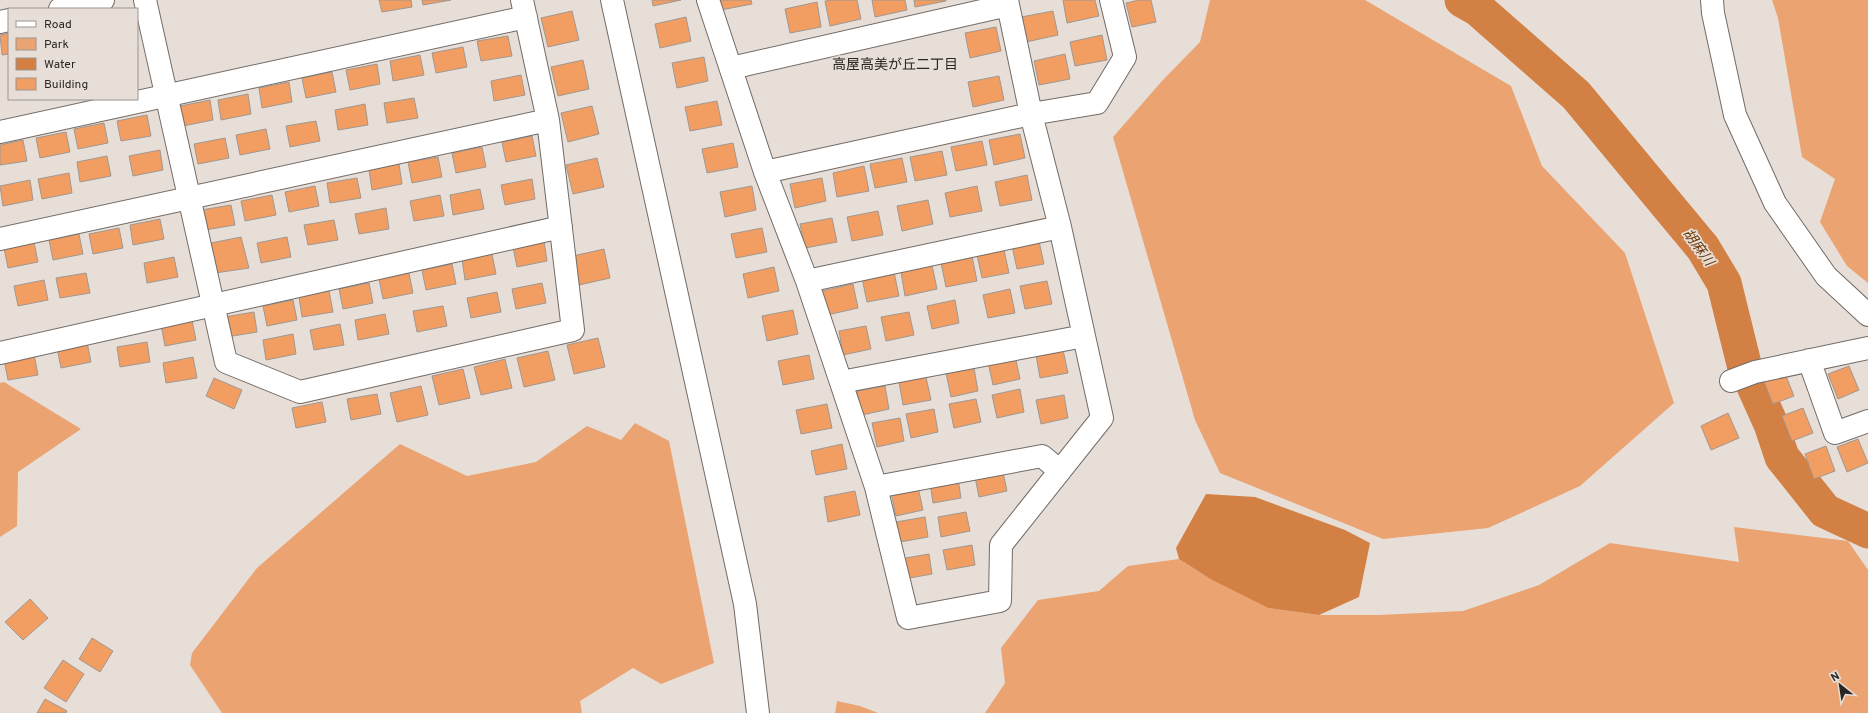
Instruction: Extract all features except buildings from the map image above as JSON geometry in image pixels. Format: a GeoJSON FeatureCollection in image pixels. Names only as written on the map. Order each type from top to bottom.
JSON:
{"type":"FeatureCollection","features":[{"type":"Feature","properties":{"kind":"street"},"geometry":{"type":"LineString","coordinates":[[65,8],[103,0]]}},
{"type":"Feature","properties":{"kind":"street"},"geometry":{"type":"LineString","coordinates":[[0,132],[166,95],[524,8],[548,120],[573,330],[300,392],[226,362],[213,306],[166,95],[145,0]]}},
{"type":"Feature","properties":{"kind":"street"},"geometry":{"type":"LineString","coordinates":[[612,0],[745,604],[758,713]]}},
{"type":"Feature","properties":{"kind":"street"},"geometry":{"type":"LineString","coordinates":[[708,0],[765,172],[807,281],[876,487],[908,618],[1000,601],[1001,546],[1102,418],[1060,227],[1031,114],[1007,3],[731,68]]}},
{"type":"Feature","properties":{"kind":"street"},"geometry":{"type":"LineString","coordinates":[[765,172],[1031,114],[1097,103],[1125,57],[1111,0]]}},
{"type":"Feature","properties":{"kind":"street"},"geometry":{"type":"LineString","coordinates":[[1712,0],[1712,13],[1735,114],[1775,203],[1826,276],[1868,315]]}},
{"type":"Feature","properties":{"kind":"street"},"geometry":{"type":"LineString","coordinates":[[0,240],[548,120]]}},
{"type":"Feature","properties":{"kind":"street"},"geometry":{"type":"LineString","coordinates":[[0,353],[561,227]]}},
{"type":"Feature","properties":{"kind":"street"},"geometry":{"type":"LineString","coordinates":[[807,281],[1060,227]]}},
{"type":"Feature","properties":{"kind":"street"},"geometry":{"type":"LineString","coordinates":[[841,382],[1084,336]]}},
{"type":"Feature","properties":{"kind":"street"},"geometry":{"type":"LineString","coordinates":[[1731,381],[1755,372],[1868,348]]}},
{"type":"Feature","properties":{"kind":"street"},"geometry":{"type":"LineString","coordinates":[[1809,360],[1835,433],[1868,421]]}},
{"type":"Feature","properties":{"kind":"street"},"geometry":{"type":"LineString","coordinates":[[876,487],[1042,456],[1060,471]]}},
{"type":"Feature","properties":{"kind":"green space"},"geometry":{"type":"Polygon","coordinates":[[[1210,0],[1365,0],[1511,86],[1542,166],[1625,253],[1674,403],[1580,486],[1488,528],[1383,539],[1220,473],[1195,420],[1113,137],[1162,81],[1200,42],[1210,0]]]}},
{"type":"Feature","properties":{"kind":"green space"},"geometry":{"type":"Polygon","coordinates":[[[1772,0],[1868,0],[1868,283],[1847,266],[1820,222],[1835,179],[1802,157],[1778,18],[1772,0]]]}},
{"type":"Feature","properties":{"kind":"green space"},"geometry":{"type":"Polygon","coordinates":[[[4,382],[81,429],[18,472],[17,526],[0,537],[0,383],[4,382]]]}},
{"type":"Feature","properties":{"kind":"green space"},"geometry":{"type":"Polygon","coordinates":[[[635,423],[669,441],[714,663],[661,684],[633,668],[580,701],[582,713],[222,713],[190,665],[192,653],[257,568],[400,444],[467,476],[536,462],[587,426],[621,440],[635,423]]]}},
{"type":"Feature","properties":{"kind":"green space"},"geometry":{"type":"Polygon","coordinates":[[[1734,527],[1848,541],[1868,570],[1868,713],[985,713],[1005,683],[1001,648],[1038,600],[1099,591],[1128,566],[1179,559],[1212,580],[1268,608],[1319,615],[1379,615],[1463,611],[1539,585],[1610,543],[1739,562],[1734,527]]]}},
{"type":"Feature","properties":{"kind":"green space"},"geometry":{"type":"Polygon","coordinates":[[[837,701],[860,706],[878,713],[835,713],[837,701]]]}},
{"type":"Feature","properties":{"kind":"water"},"geometry":{"type":"Polygon","coordinates":[[[1206,494],[1255,497],[1345,530],[1370,543],[1359,597],[1319,615],[1268,608],[1212,580],[1179,559],[1176,548],[1206,494]]]}},
{"type":"Feature","properties":{"kind":"waterway","name":"胡麻川"},"geometry":{"type":"LineString","coordinates":[[1462,0],[1478,9],[1576,95],[1703,248],[1724,283],[1744,364],[1771,424],[1782,457],[1825,511],[1868,531]]}},
{"type":"Feature","properties":{"kind":"district","name":"高屋高美が丘二丁目"},"geometry":{"type":"Point","coordinates":[895,64]}}]}
